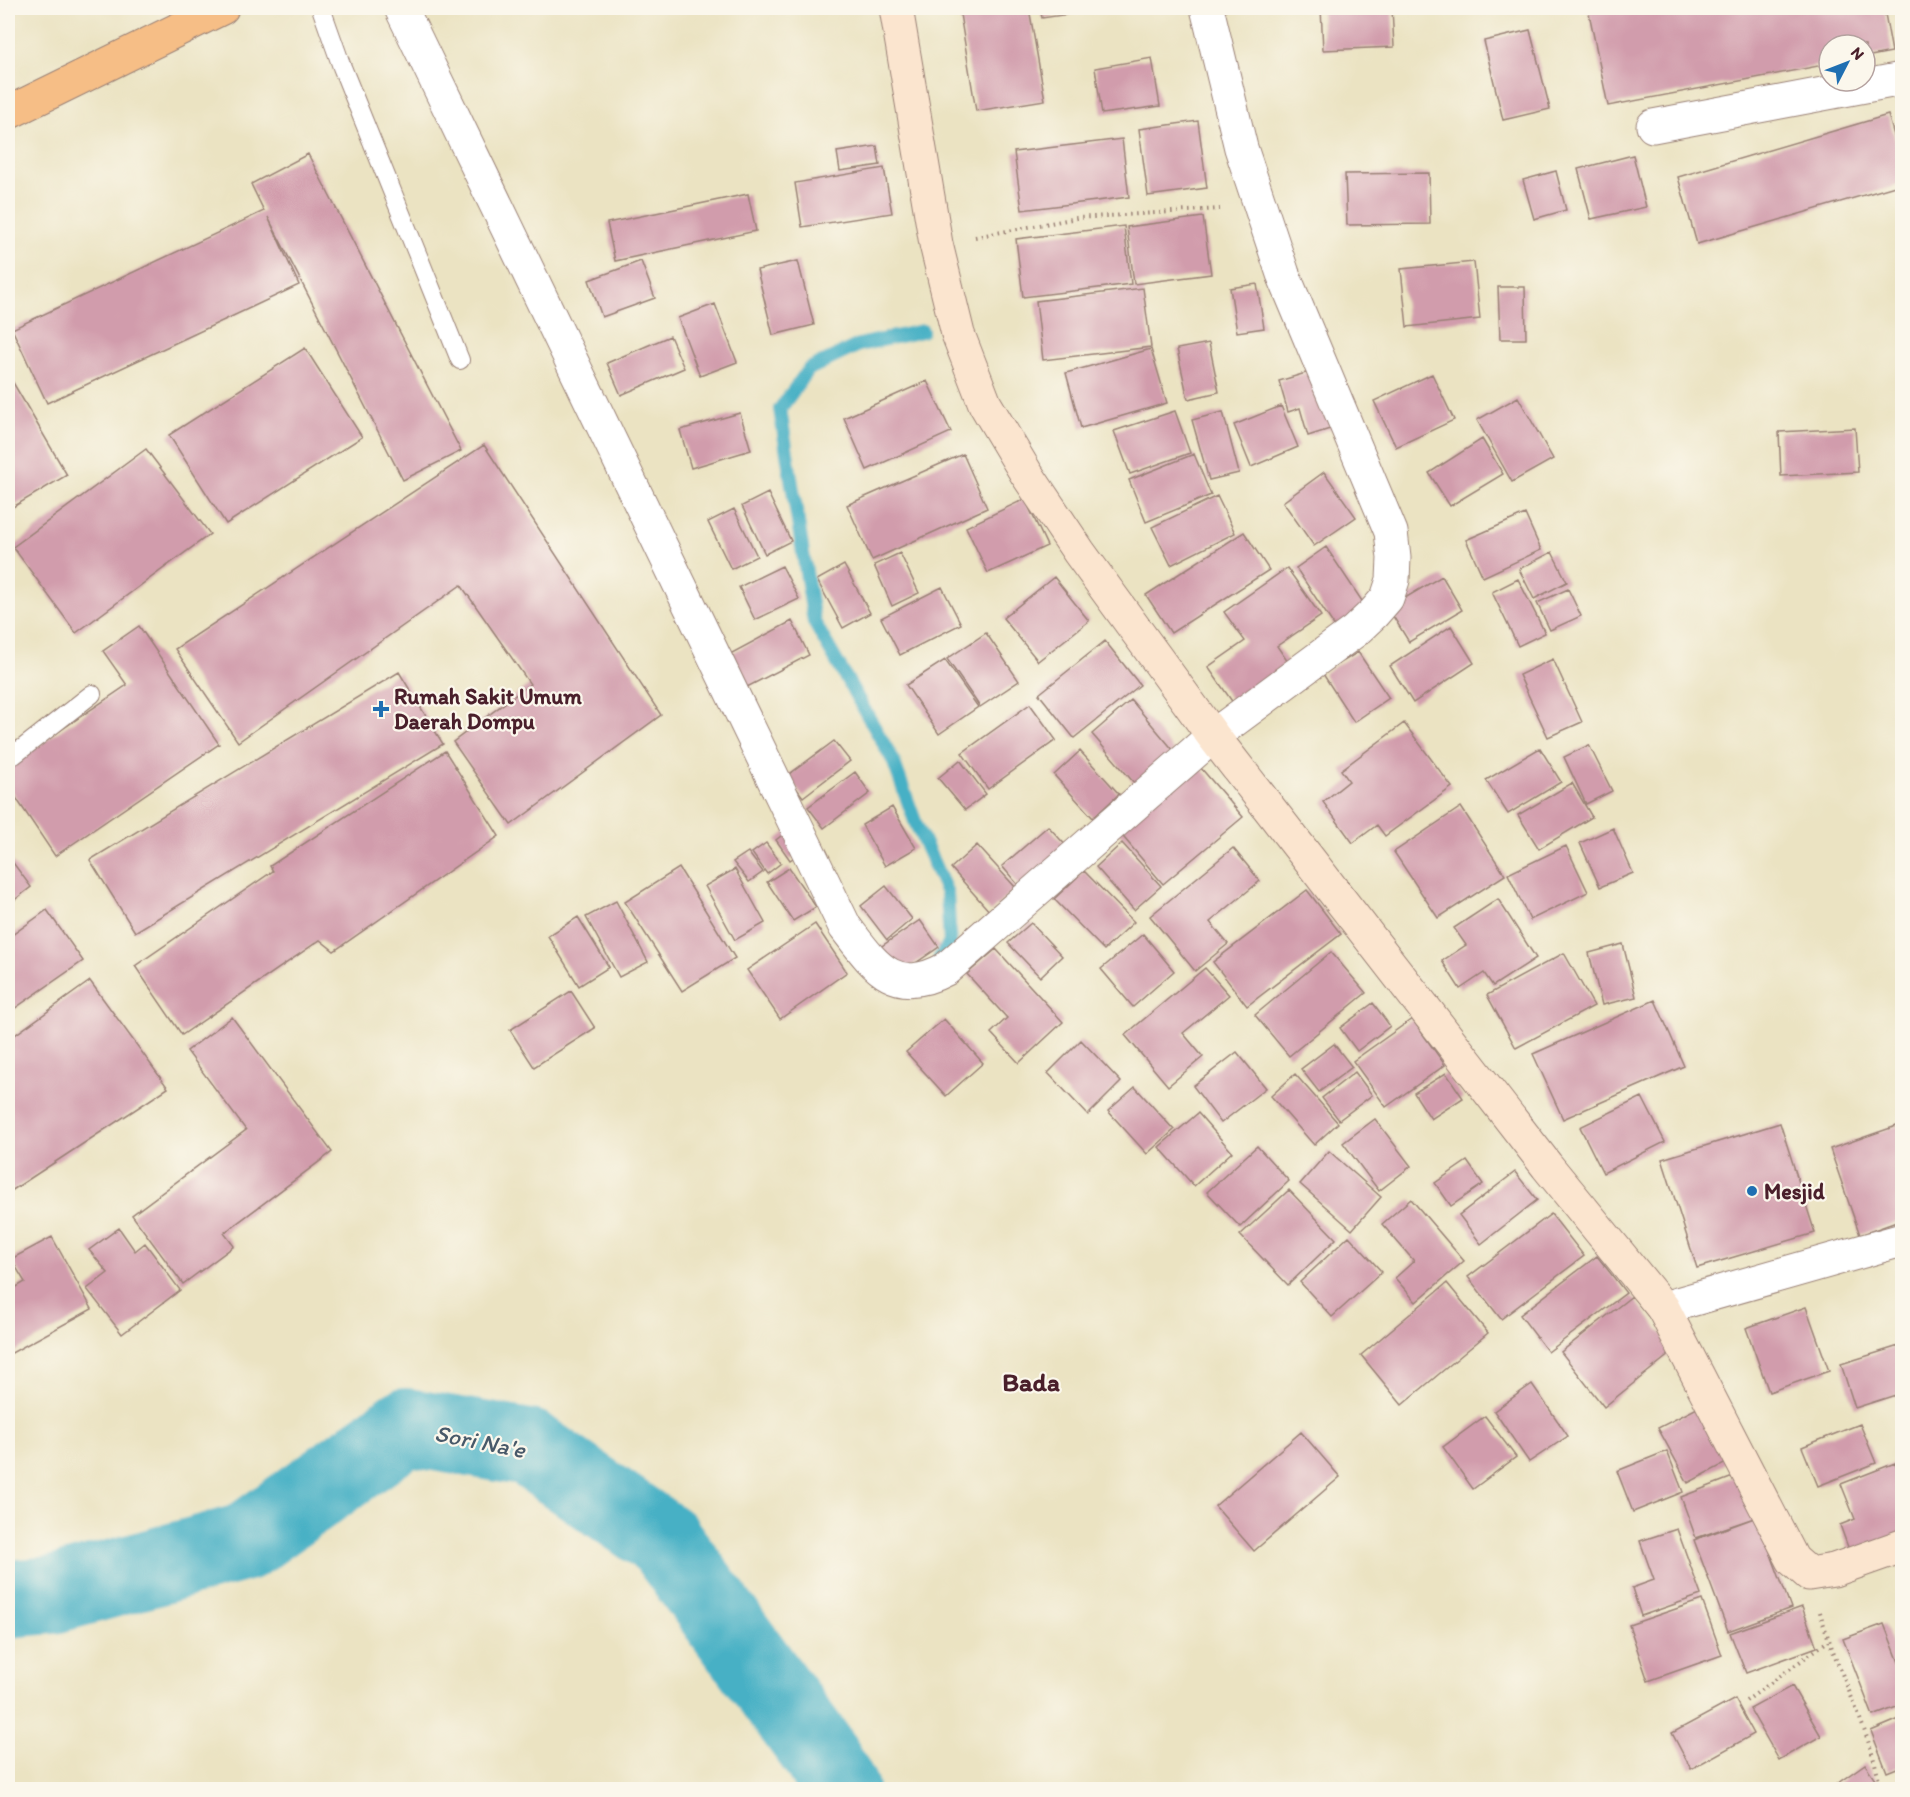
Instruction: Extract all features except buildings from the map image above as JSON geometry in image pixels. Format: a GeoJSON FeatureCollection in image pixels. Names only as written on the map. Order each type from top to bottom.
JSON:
{"type":"FeatureCollection","features":[{"type":"Feature","properties":{"kind":"highway"},"geometry":{"type":"LineString","coordinates":[[8,113],[222,8]]}},
{"type":"Feature","properties":{"kind":"main road"},"geometry":{"type":"LineString","coordinates":[[896,8],[936,244],[958,334],[985,404],[1026,473],[1079,552],[1213,736],[1540,1156],[1663,1308],[1783,1545],[1793,1560],[1809,1574],[1834,1570],[1902,1546]]}},
{"type":"Feature","properties":{"kind":"street"},"geometry":{"type":"LineString","coordinates":[[401,8],[839,916],[870,961],[896,978],[912,981],[927,979],[946,969],[1213,736],[1355,631],[1387,598],[1393,580],[1394,558],[1391,532],[1283,274],[1241,148],[1207,8]]}},
{"type":"Feature","properties":{"kind":"street"},"geometry":{"type":"LineString","coordinates":[[1653,126],[1902,79]]}},
{"type":"Feature","properties":{"kind":"street"},"geometry":{"type":"LineString","coordinates":[[1663,1308],[1902,1240]]}},
{"type":"Feature","properties":{"kind":"lane"},"geometry":{"type":"LineString","coordinates":[[321,8],[342,67],[460,360]]}},
{"type":"Feature","properties":{"kind":"lane"},"geometry":{"type":"LineString","coordinates":[[8,746],[14,755],[92,694]]}},
{"type":"Feature","properties":{"kind":"path"},"geometry":{"type":"LineString","coordinates":[[936,244],[1077,218],[1262,207]]}},
{"type":"Feature","properties":{"kind":"path"},"geometry":{"type":"LineString","coordinates":[[1809,1574],[1828,1641],[1870,1747],[1881,1790]]}},
{"type":"Feature","properties":{"kind":"path"},"geometry":{"type":"LineString","coordinates":[[1746,1701],[1828,1641]]}},
{"type":"Feature","properties":{"kind":"waterway"},"geometry":{"type":"LineString","coordinates":[[922,331],[859,345],[809,369],[780,409],[814,622],[893,760],[916,824],[947,893],[950,943],[940,958]]}},
{"type":"Feature","properties":{"kind":"waterway","name":"Sori Na'e"},"geometry":{"type":"LineString","coordinates":[[8,1599],[53,1595],[245,1542],[406,1427],[529,1448],[664,1541],[820,1754],[840,1790]]}},
{"type":"Feature","properties":{"kind":"place","name":"Rumah Sakit Umum Daerah Dompu"},"geometry":{"type":"Point","coordinates":[381,709]}},
{"type":"Feature","properties":{"kind":"place","name":"Mesjid"},"geometry":{"type":"Point","coordinates":[1752,1191]}},
{"type":"Feature","properties":{"kind":"district","name":"Bada"},"geometry":{"type":"Point","coordinates":[1031,1382]}}]}
